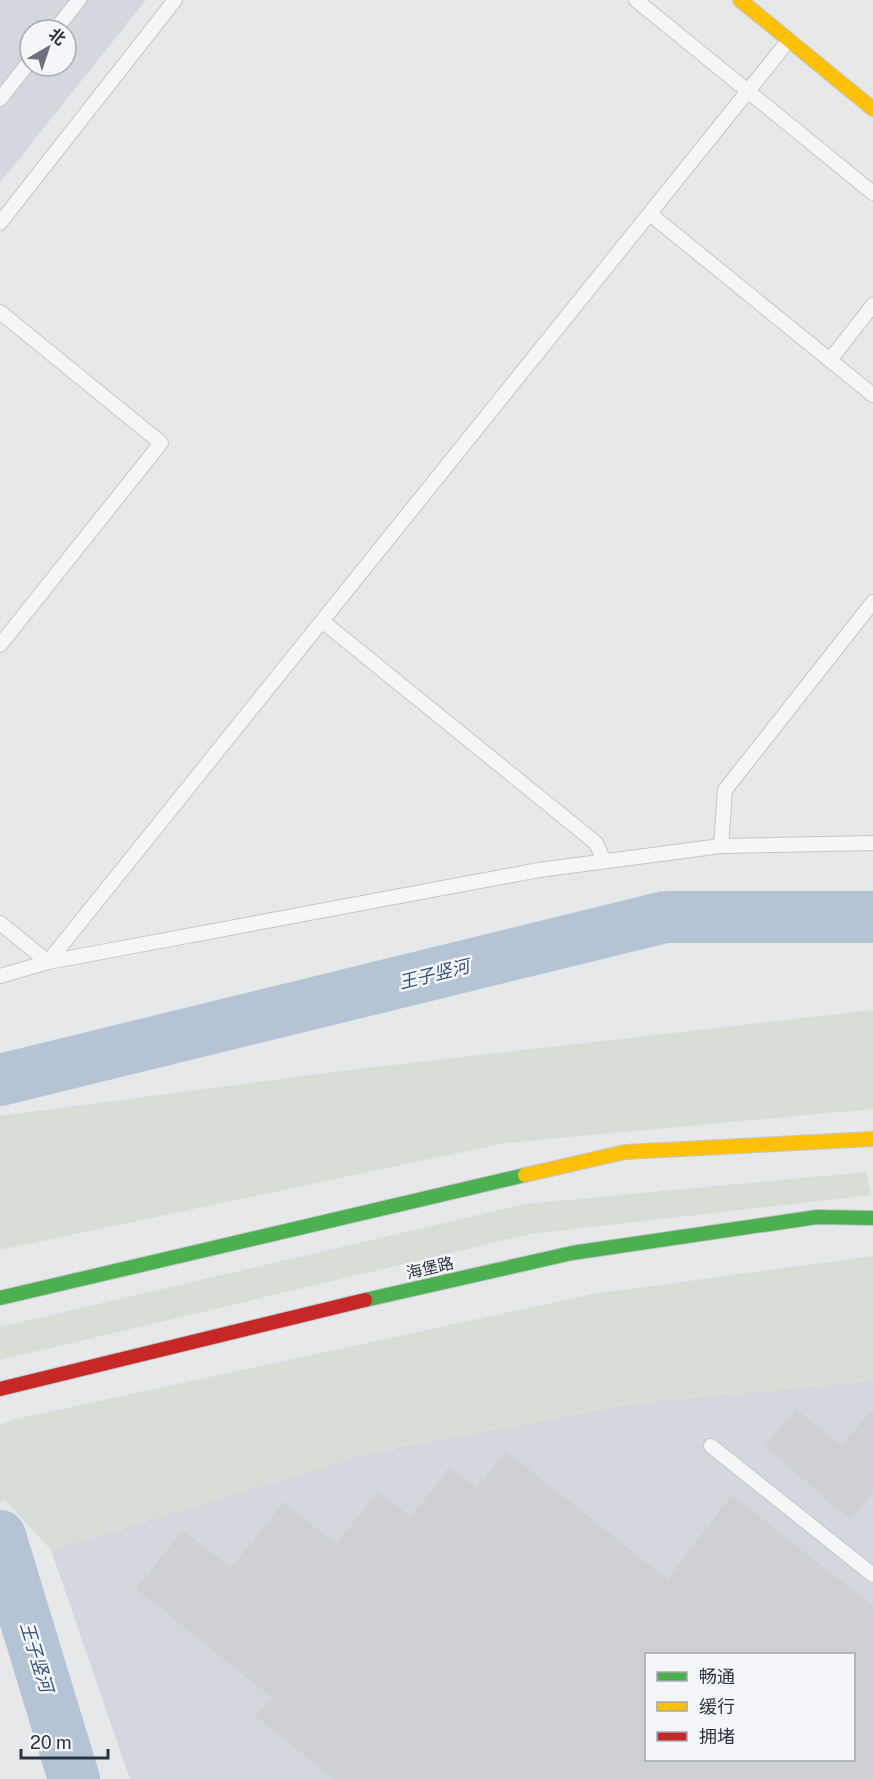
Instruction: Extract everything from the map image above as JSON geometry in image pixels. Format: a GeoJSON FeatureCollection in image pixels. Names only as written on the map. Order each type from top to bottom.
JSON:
{"type":"FeatureCollection","features":[{"type":"Feature","properties":{"kind":"main road"},"geometry":{"type":"LineString","coordinates":[[740,0],[873,109]]}},
{"type":"Feature","properties":{"kind":"main road"},"geometry":{"type":"LineString","coordinates":[[0,1298],[625,1152],[873,1139]]}},
{"type":"Feature","properties":{"kind":"main road","name":"海堡路"},"geometry":{"type":"LineString","coordinates":[[0,1389],[246,1326],[572,1253],[817,1217],[873,1218]]}},
{"type":"Feature","properties":{"kind":"lane"},"geometry":{"type":"LineString","coordinates":[[65,18],[79,0]]}},
{"type":"Feature","properties":{"kind":"lane"},"geometry":{"type":"LineString","coordinates":[[0,223],[175,0]]}},
{"type":"Feature","properties":{"kind":"lane"},"geometry":{"type":"LineString","coordinates":[[636,0],[873,193]]}},
{"type":"Feature","properties":{"kind":"lane"},"geometry":{"type":"LineString","coordinates":[[48,962],[789,40]]}},
{"type":"Feature","properties":{"kind":"lane"},"geometry":{"type":"LineString","coordinates":[[0,99],[18,77]]}},
{"type":"Feature","properties":{"kind":"lane"},"geometry":{"type":"LineString","coordinates":[[650,214],[873,394]]}},
{"type":"Feature","properties":{"kind":"lane"},"geometry":{"type":"LineString","coordinates":[[830,360],[873,305]]}},
{"type":"Feature","properties":{"kind":"lane"},"geometry":{"type":"LineString","coordinates":[[0,312],[161,443],[0,645]]}},
{"type":"Feature","properties":{"kind":"lane"},"geometry":{"type":"LineString","coordinates":[[721,846],[725,790],[873,602]]}},
{"type":"Feature","properties":{"kind":"lane"},"geometry":{"type":"LineString","coordinates":[[322,621],[596,843],[604,861]]}},
{"type":"Feature","properties":{"kind":"lane"},"geometry":{"type":"LineString","coordinates":[[0,976],[48,962],[528,872],[721,846],[873,843]]}},
{"type":"Feature","properties":{"kind":"lane"},"geometry":{"type":"LineString","coordinates":[[0,923],[48,962]]}},
{"type":"Feature","properties":{"kind":"lane"},"geometry":{"type":"LineString","coordinates":[[711,1446],[873,1575]]}},
{"type":"Feature","properties":{"kind":"shaded area"},"geometry":{"type":"Polygon","coordinates":[[[0,0],[146,0],[0,183],[0,0]]]}},
{"type":"Feature","properties":{"kind":"shaded area"},"geometry":{"type":"Polygon","coordinates":[[[873,1010],[873,1109],[505,1143],[0,1250],[0,1116],[349,1070],[873,1010]]]}},
{"type":"Feature","properties":{"kind":"shaded area"},"geometry":{"type":"Polygon","coordinates":[[[866,1172],[871,1195],[530,1234],[0,1360],[0,1327],[525,1204],[866,1172]]]}},
{"type":"Feature","properties":{"kind":"shaded area"},"geometry":{"type":"Polygon","coordinates":[[[873,1256],[873,1381],[638,1403],[369,1453],[51,1550],[6,1501],[0,1502],[0,1425],[16,1419],[593,1294],[873,1256]]]}},
{"type":"Feature","properties":{"kind":"shaded area"},"geometry":{"type":"Polygon","coordinates":[[[873,1381],[873,1779],[130,1779],[51,1550],[369,1453],[638,1403],[873,1381]]]}},
{"type":"Feature","properties":{"kind":"building"},"geometry":{"type":"Polygon","coordinates":[[[796,1409],[841,1446],[871,1411],[873,1413],[873,1493],[851,1520],[764,1446],[796,1409]]]}},
{"type":"Feature","properties":{"kind":"building"},"geometry":{"type":"Polygon","coordinates":[[[506,1451],[667,1579],[732,1495],[873,1606],[873,1779],[334,1779],[255,1716],[272,1698],[136,1589],[183,1530],[231,1568],[284,1502],[336,1544],[378,1491],[411,1517],[450,1467],[476,1488],[506,1451]]]}},
{"type":"Feature","properties":{"kind":"waterway","name":"王子竖河"},"geometry":{"type":"LineString","coordinates":[[0,1080],[665,917],[873,917]]}},
{"type":"Feature","properties":{"kind":"waterway","name":"王子竖河"},"geometry":{"type":"LineString","coordinates":[[0,1536],[74,1779]]}},
{"type":"Feature","properties":{"kind":"traffic: fast"},"geometry":{"type":"LineString","coordinates":[[0,1298],[525,1175]]}},
{"type":"Feature","properties":{"kind":"traffic: fast"},"geometry":{"type":"LineString","coordinates":[[365,1300],[572,1253],[817,1217],[873,1218]]}},
{"type":"Feature","properties":{"kind":"traffic: slow"},"geometry":{"type":"LineString","coordinates":[[740,0],[873,109]]}},
{"type":"Feature","properties":{"kind":"traffic: slow"},"geometry":{"type":"LineString","coordinates":[[525,1175],[625,1152],[873,1139]]}},
{"type":"Feature","properties":{"kind":"traffic: jam"},"geometry":{"type":"LineString","coordinates":[[0,1389],[365,1300]]}}]}
